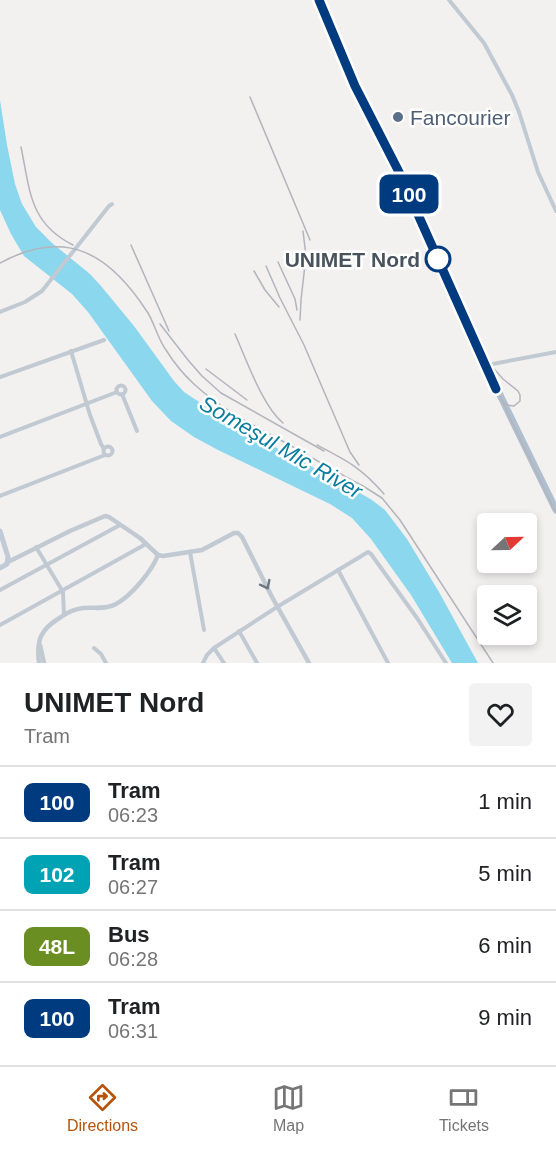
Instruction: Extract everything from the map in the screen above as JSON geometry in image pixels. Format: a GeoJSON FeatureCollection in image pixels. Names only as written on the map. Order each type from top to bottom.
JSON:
{"type":"FeatureCollection","features":[{"type":"Feature","properties":{"kind":"main road"},"geometry":{"type":"LineString","coordinates":[[319,0],[361,96],[400,173],[556,510]]}},
{"type":"Feature","properties":{"kind":"main road"},"geometry":{"type":"LineString","coordinates":[[0,531],[8,557],[8,562],[0,568]]}},
{"type":"Feature","properties":{"kind":"street"},"geometry":{"type":"LineString","coordinates":[[449,0],[484,43],[512,95],[538,172],[556,211]]}},
{"type":"Feature","properties":{"kind":"street"},"geometry":{"type":"LineString","coordinates":[[0,312],[25,302],[42,291],[112,204]]}},
{"type":"Feature","properties":{"kind":"street"},"geometry":{"type":"LineString","coordinates":[[0,376],[104,340]]}},
{"type":"Feature","properties":{"kind":"street"},"geometry":{"type":"LineString","coordinates":[[71,351],[105,455]]}},
{"type":"Feature","properties":{"kind":"street"},"geometry":{"type":"LineString","coordinates":[[487,365],[556,352]]}},
{"type":"Feature","properties":{"kind":"street"},"geometry":{"type":"LineString","coordinates":[[0,437],[117,392],[117,388],[122,386],[137,431]]}},
{"type":"Feature","properties":{"kind":"street"},"geometry":{"type":"LineString","coordinates":[[117,392],[120,395],[123,394]]}},
{"type":"Feature","properties":{"kind":"street"},"geometry":{"type":"LineString","coordinates":[[0,496],[105,455],[111,455],[113,450],[109,447],[104,448]]}},
{"type":"Feature","properties":{"kind":"street"},"geometry":{"type":"LineString","coordinates":[[8,562],[36,547],[107,516],[158,555],[163,556],[207,549],[234,533],[238,533],[309,663]]}},
{"type":"Feature","properties":{"kind":"street"},"geometry":{"type":"LineString","coordinates":[[0,590],[120,525]]}},
{"type":"Feature","properties":{"kind":"street"},"geometry":{"type":"LineString","coordinates":[[0,625],[146,544]]}},
{"type":"Feature","properties":{"kind":"street"},"geometry":{"type":"LineString","coordinates":[[36,547],[63,591],[64,615]]}},
{"type":"Feature","properties":{"kind":"street"},"geometry":{"type":"LineString","coordinates":[[190,552],[204,630]]}},
{"type":"Feature","properties":{"kind":"street"},"geometry":{"type":"LineString","coordinates":[[203,663],[209,651],[278,606],[369,552],[417,618],[446,663]]}},
{"type":"Feature","properties":{"kind":"street"},"geometry":{"type":"LineString","coordinates":[[39,663],[39,643],[43,630],[47,626],[81,608],[108,607],[116,604],[140,581],[154,564],[158,555]]}},
{"type":"Feature","properties":{"kind":"street"},"geometry":{"type":"LineString","coordinates":[[338,570],[388,663]]}},
{"type":"Feature","properties":{"kind":"street"},"geometry":{"type":"LineString","coordinates":[[239,631],[257,663]]}},
{"type":"Feature","properties":{"kind":"street"},"geometry":{"type":"LineString","coordinates":[[39,643],[44,663]]}},
{"type":"Feature","properties":{"kind":"street"},"geometry":{"type":"LineString","coordinates":[[94,648],[106,663]]}},
{"type":"Feature","properties":{"kind":"street"},"geometry":{"type":"LineString","coordinates":[[214,648],[224,663]]}},
{"type":"Feature","properties":{"kind":"water"},"geometry":{"type":"Polygon","coordinates":[[[0,100],[15,184],[22,204],[36,227],[101,286],[184,392],[234,425],[346,485],[385,510],[407,539],[478,663],[452,663],[411,595],[371,539],[352,518],[330,504],[218,450],[171,421],[152,401],[88,312],[72,294],[24,256],[0,210],[0,100]]]}},
{"type":"Feature","properties":{"kind":"tram line"},"geometry":{"type":"LineString","coordinates":[[319,0],[355,86],[399,173],[510,418],[556,513]]}},
{"type":"Feature","properties":{"kind":"tram line","name":"100"},"geometry":{"type":"LineString","coordinates":[[319,0],[355,86],[399,172],[496,389]]}},
{"type":"Feature","properties":{"kind":"tram line"},"geometry":{"type":"LineString","coordinates":[[488,362],[520,395],[520,401],[514,406],[507,405],[501,400]]}},
{"type":"Feature","properties":{"kind":"railway"},"geometry":{"type":"LineString","coordinates":[[250,97],[310,240]]}},
{"type":"Feature","properties":{"kind":"railway"},"geometry":{"type":"LineString","coordinates":[[21,147],[30,191],[40,216],[59,236],[73,245]]}},
{"type":"Feature","properties":{"kind":"railway"},"geometry":{"type":"LineString","coordinates":[[300,320],[306,256],[303,231]]}},
{"type":"Feature","properties":{"kind":"railway"},"geometry":{"type":"LineString","coordinates":[[131,245],[169,331]]}},
{"type":"Feature","properties":{"kind":"railway"},"geometry":{"type":"LineString","coordinates":[[0,263],[24,252],[46,247],[66,247],[85,252],[102,262],[133,292],[148,313],[172,360],[204,393],[244,420],[382,498],[400,520],[493,663]]}},
{"type":"Feature","properties":{"kind":"railway"},"geometry":{"type":"LineString","coordinates":[[278,262],[295,299],[297,310]]}},
{"type":"Feature","properties":{"kind":"railway"},"geometry":{"type":"LineString","coordinates":[[266,266],[304,345],[350,452],[359,465]]}},
{"type":"Feature","properties":{"kind":"railway"},"geometry":{"type":"LineString","coordinates":[[254,271],[265,290],[279,307]]}},
{"type":"Feature","properties":{"kind":"railway"},"geometry":{"type":"LineString","coordinates":[[160,324],[202,376],[221,393],[324,451]]}},
{"type":"Feature","properties":{"kind":"railway"},"geometry":{"type":"LineString","coordinates":[[235,334],[262,394],[283,423]]}},
{"type":"Feature","properties":{"kind":"railway"},"geometry":{"type":"LineString","coordinates":[[206,369],[247,400]]}},
{"type":"Feature","properties":{"kind":"railway"},"geometry":{"type":"LineString","coordinates":[[317,445],[353,465],[384,494]]}},
{"type":"Feature","properties":{"kind":"place","name":"Fancourier"},"geometry":{"type":"Point","coordinates":[398,117]}},
{"type":"Feature","properties":{"kind":"place","name":"UNIMET Nord"},"geometry":{"type":"Point","coordinates":[438,259]}},
{"type":"Feature","properties":{"kind":"water label","name":"Someşul Mic River"},"geometry":{"type":"Point","coordinates":[281,447]}}]}
